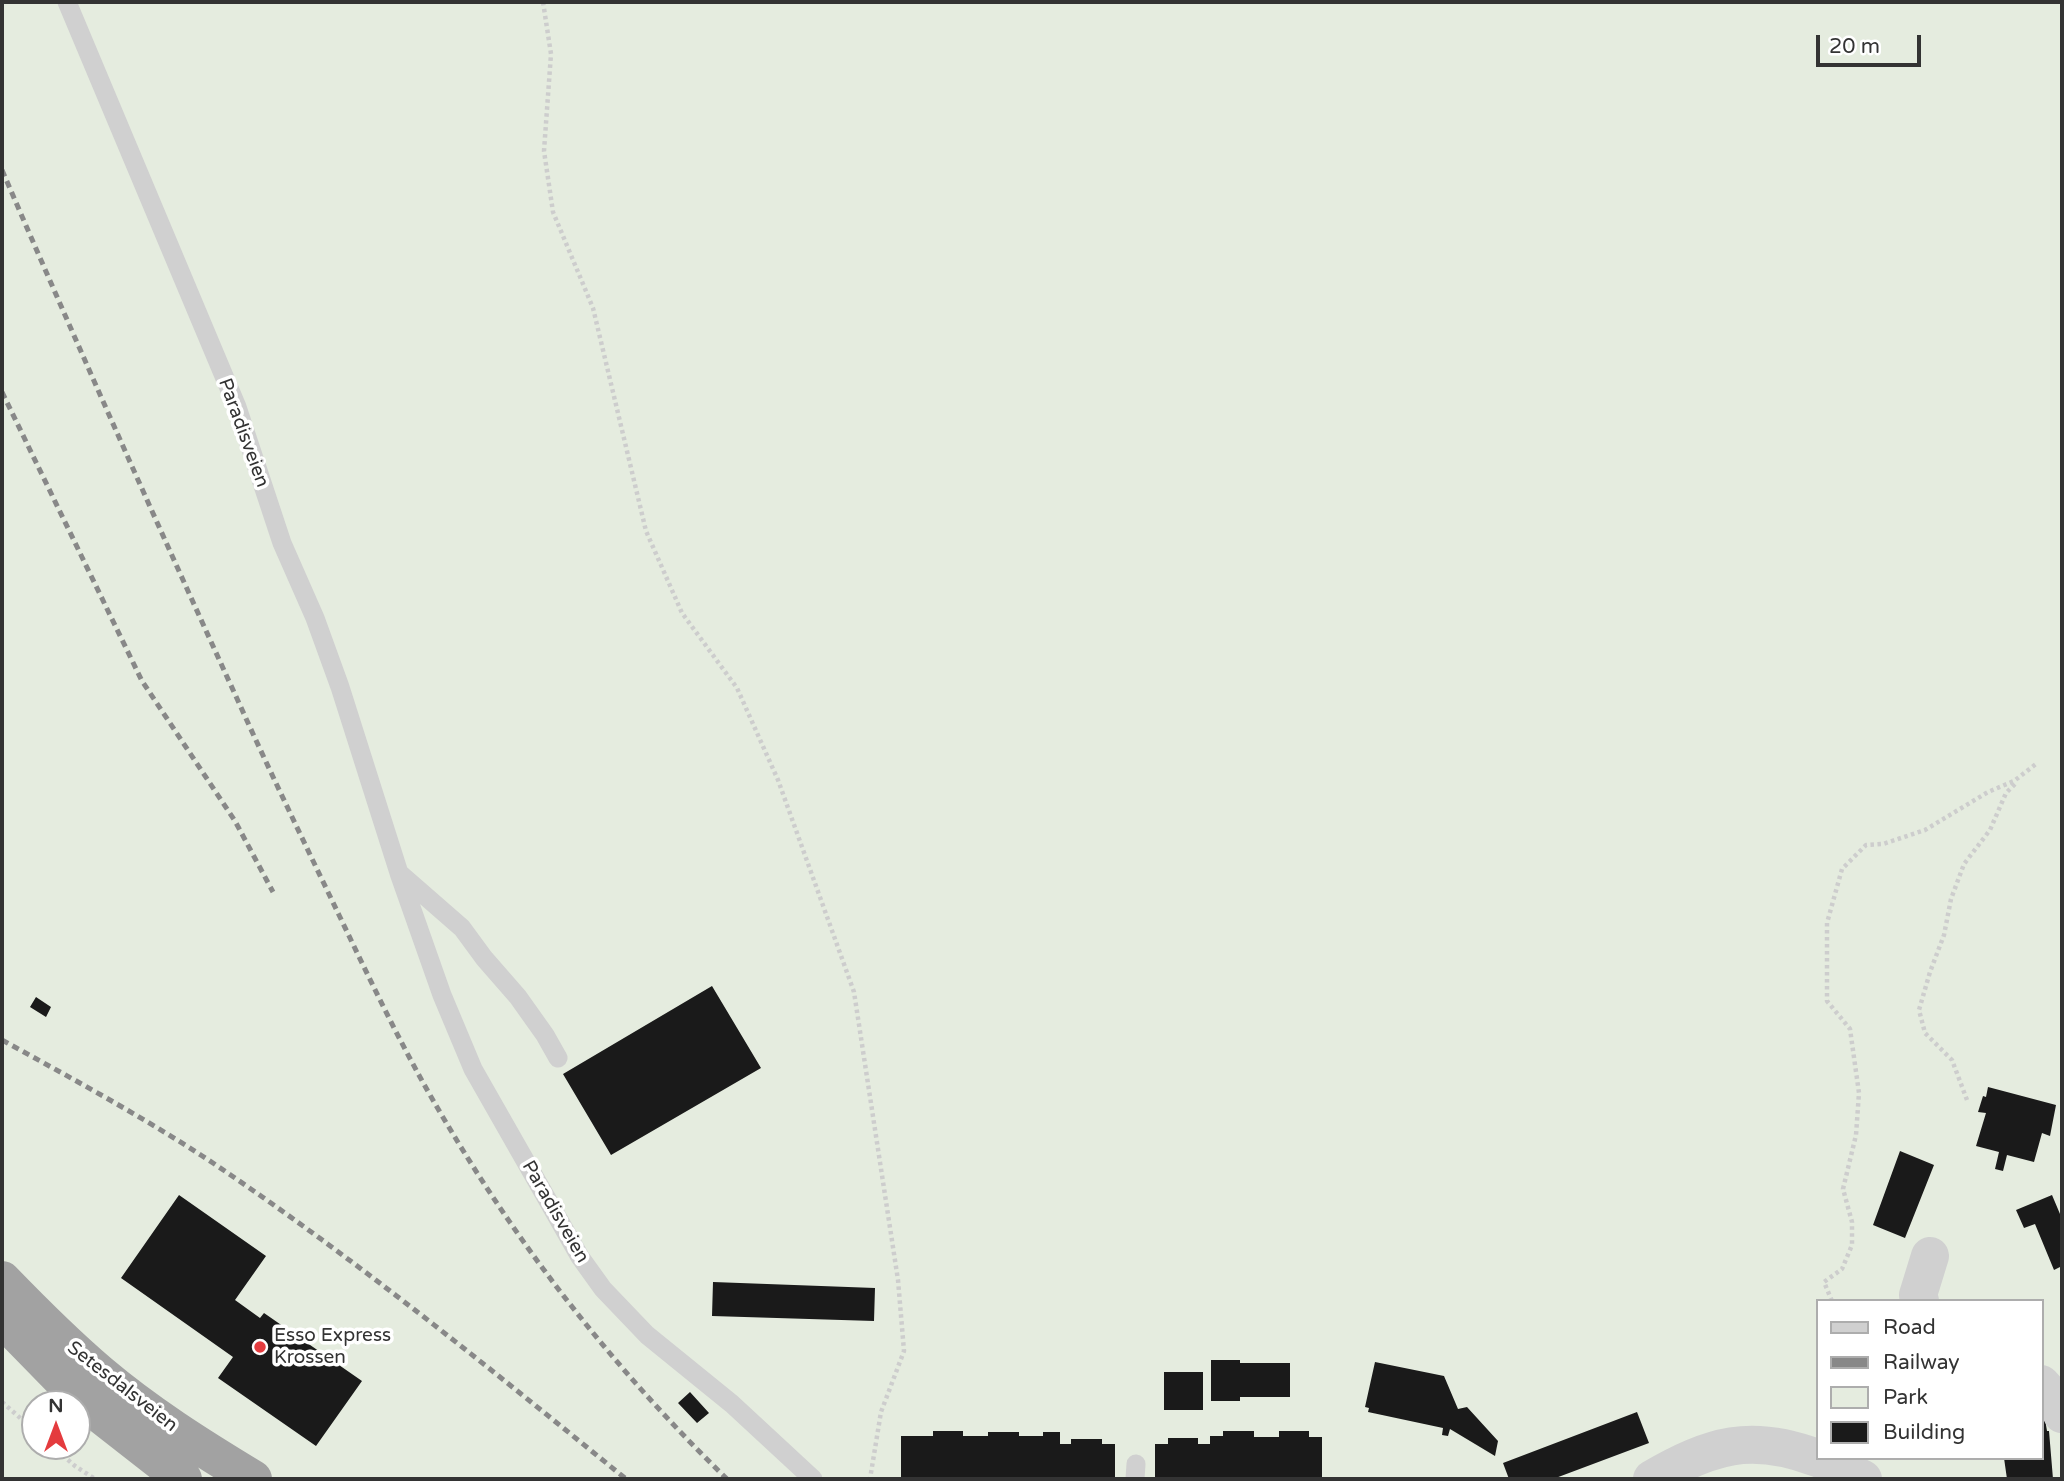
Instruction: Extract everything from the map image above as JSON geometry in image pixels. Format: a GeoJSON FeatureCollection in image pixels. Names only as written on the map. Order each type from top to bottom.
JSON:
{"type":"FeatureCollection","features":[{"type":"Feature","properties":{"kind":"highway","name":"Setesdalsveien"},"geometry":{"type":"LineString","coordinates":[[2,1280],[43,1322],[100,1373],[183,1435],[253,1479]]}},
{"type":"Feature","properties":{"kind":"highway","name":"Setesdalsveien"},"geometry":{"type":"LineString","coordinates":[[2,1318],[82,1400],[183,1479]]}},
{"type":"Feature","properties":{"kind":"street"},"geometry":{"type":"LineString","coordinates":[[1920,1299],[1930,1256]]}},
{"type":"Feature","properties":{"kind":"street"},"geometry":{"type":"LineString","coordinates":[[2043,1386],[2053,1397],[2062,1414]]}},
{"type":"Feature","properties":{"kind":"street"},"geometry":{"type":"LineString","coordinates":[[1652,1479],[1688,1458],[1723,1447],[1760,1443],[1815,1457]]}},
{"type":"Feature","properties":{"kind":"street"},"geometry":{"type":"LineString","coordinates":[[1822,1460],[1863,1479]]}},
{"type":"Feature","properties":{"kind":"lane","name":"Paradisveien"},"geometry":{"type":"LineString","coordinates":[[67,2],[237,407],[282,543],[340,687],[399,873],[442,995],[473,1069],[580,1257],[603,1289],[646,1335],[732,1404],[813,1479]]}},
{"type":"Feature","properties":{"kind":"lane"},"geometry":{"type":"LineString","coordinates":[[399,873],[461,928],[518,997],[558,1058]]}},
{"type":"Feature","properties":{"kind":"path"},"geometry":{"type":"LineString","coordinates":[[543,2],[551,54],[544,151],[553,212],[593,309],[646,531],[682,613],[737,688],[742,699],[778,780],[854,992],[898,1280],[904,1351],[881,1412],[870,1479]]}},
{"type":"Feature","properties":{"kind":"path"},"geometry":{"type":"LineString","coordinates":[[1831,1299],[1824,1282],[1842,1269],[1852,1245],[1852,1222],[1843,1189],[1856,1135],[1859,1093],[1850,1029],[1827,1002],[1827,923],[1842,869],[1866,845],[1884,844],[1925,830],[1988,792],[2014,782],[2036,764],[2006,793],[1990,830],[1964,864],[1951,899],[1944,935],[1919,1010],[1925,1033],[1952,1060],[1967,1100]]}},
{"type":"Feature","properties":{"kind":"path"},"geometry":{"type":"LineString","coordinates":[[2,1402],[21,1419]]}},
{"type":"Feature","properties":{"kind":"path"},"geometry":{"type":"LineString","coordinates":[[68,1460],[95,1479]]}},
{"type":"Feature","properties":{"kind":"green space"},"geometry":{"type":"Polygon","coordinates":[[[2,2],[2062,2],[2062,1479],[2,1479],[2,2]]]}},
{"type":"Feature","properties":{"kind":"building"},"geometry":{"type":"Polygon","coordinates":[[[712,986],[761,1068],[611,1155],[563,1074],[712,986]]]}},
{"type":"Feature","properties":{"kind":"building"},"geometry":{"type":"Polygon","coordinates":[[[36,997],[51,1007],[46,1017],[30,1007],[36,997]]]}},
{"type":"Feature","properties":{"kind":"building"},"geometry":{"type":"Polygon","coordinates":[[[1988,1087],[2056,1105],[2050,1136],[2042,1133],[2034,1162],[2007,1155],[2003,1171],[1995,1169],[1999,1152],[1976,1146],[1986,1113],[1978,1112],[1988,1087]]]}},
{"type":"Feature","properties":{"kind":"building"},"geometry":{"type":"Polygon","coordinates":[[[1900,1151],[1934,1165],[1905,1238],[1873,1225],[1900,1151]]]}},
{"type":"Feature","properties":{"kind":"building"},"geometry":{"type":"Polygon","coordinates":[[[179,1195],[266,1256],[235,1300],[260,1318],[264,1313],[362,1381],[316,1446],[218,1378],[233,1357],[121,1278],[179,1195]]]}},
{"type":"Feature","properties":{"kind":"building"},"geometry":{"type":"Polygon","coordinates":[[[2052,1195],[2060,1214],[2062,1213],[2062,1266],[2054,1270],[2035,1224],[2024,1228],[2016,1210],[2052,1195]]]}},
{"type":"Feature","properties":{"kind":"building"},"geometry":{"type":"Polygon","coordinates":[[[713,1282],[875,1288],[874,1321],[712,1316],[713,1282]]]}},
{"type":"Feature","properties":{"kind":"building"},"geometry":{"type":"Polygon","coordinates":[[[1211,1360],[1290,1363],[1290,1397],[1240,1397],[1240,1401],[1211,1401],[1211,1360]]]}},
{"type":"Feature","properties":{"kind":"building"},"geometry":{"type":"Polygon","coordinates":[[[1375,1362],[1444,1376],[1458,1409],[1467,1407],[1498,1441],[1495,1456],[1450,1429],[1448,1436],[1442,1435],[1443,1428],[1368,1412],[1369,1408],[1365,1407],[1375,1362]]]}},
{"type":"Feature","properties":{"kind":"building"},"geometry":{"type":"Polygon","coordinates":[[[1164,1372],[1203,1372],[1203,1410],[1164,1410],[1164,1372]]]}},
{"type":"Feature","properties":{"kind":"building"},"geometry":{"type":"Polygon","coordinates":[[[690,1392],[709,1413],[697,1423],[678,1403],[690,1392]]]}},
{"type":"Feature","properties":{"kind":"building"},"geometry":{"type":"Polygon","coordinates":[[[1637,1412],[1649,1443],[1553,1479],[1509,1479],[1503,1463],[1637,1412]]]}},
{"type":"Feature","properties":{"kind":"building"},"geometry":{"type":"Polygon","coordinates":[[[2044,1413],[2049,1431],[2053,1479],[2007,1479],[2004,1460],[2043,1460],[2044,1413]]]}},
{"type":"Feature","properties":{"kind":"building"},"geometry":{"type":"Polygon","coordinates":[[[933,1431],[963,1431],[963,1436],[988,1436],[988,1432],[1019,1432],[1019,1436],[1043,1436],[1043,1432],[1060,1432],[1060,1444],[1071,1444],[1071,1439],[1102,1439],[1102,1444],[1115,1444],[1115,1479],[901,1479],[901,1436],[933,1436],[933,1431]]]}},
{"type":"Feature","properties":{"kind":"building"},"geometry":{"type":"Polygon","coordinates":[[[1223,1431],[1254,1431],[1254,1437],[1279,1437],[1279,1431],[1309,1431],[1309,1437],[1322,1437],[1322,1479],[1155,1479],[1155,1444],[1168,1444],[1168,1438],[1198,1438],[1198,1444],[1210,1444],[1210,1436],[1223,1436],[1223,1431]]]}},
{"type":"Feature","properties":{"kind":"railway"},"geometry":{"type":"LineString","coordinates":[[2,170],[251,730],[364,968],[418,1073],[477,1172],[541,1266],[648,1397],[727,1479]]}},
{"type":"Feature","properties":{"kind":"railway"},"geometry":{"type":"LineString","coordinates":[[2,392],[142,681],[235,821],[273,892]]}},
{"type":"Feature","properties":{"kind":"railway"},"geometry":{"type":"LineString","coordinates":[[2,1040],[161,1130],[267,1200],[423,1316],[626,1479]]}},
{"type":"Feature","properties":{"kind":"place","name":"Esso Express Krossen"},"geometry":{"type":"Point","coordinates":[260,1347]}}]}
